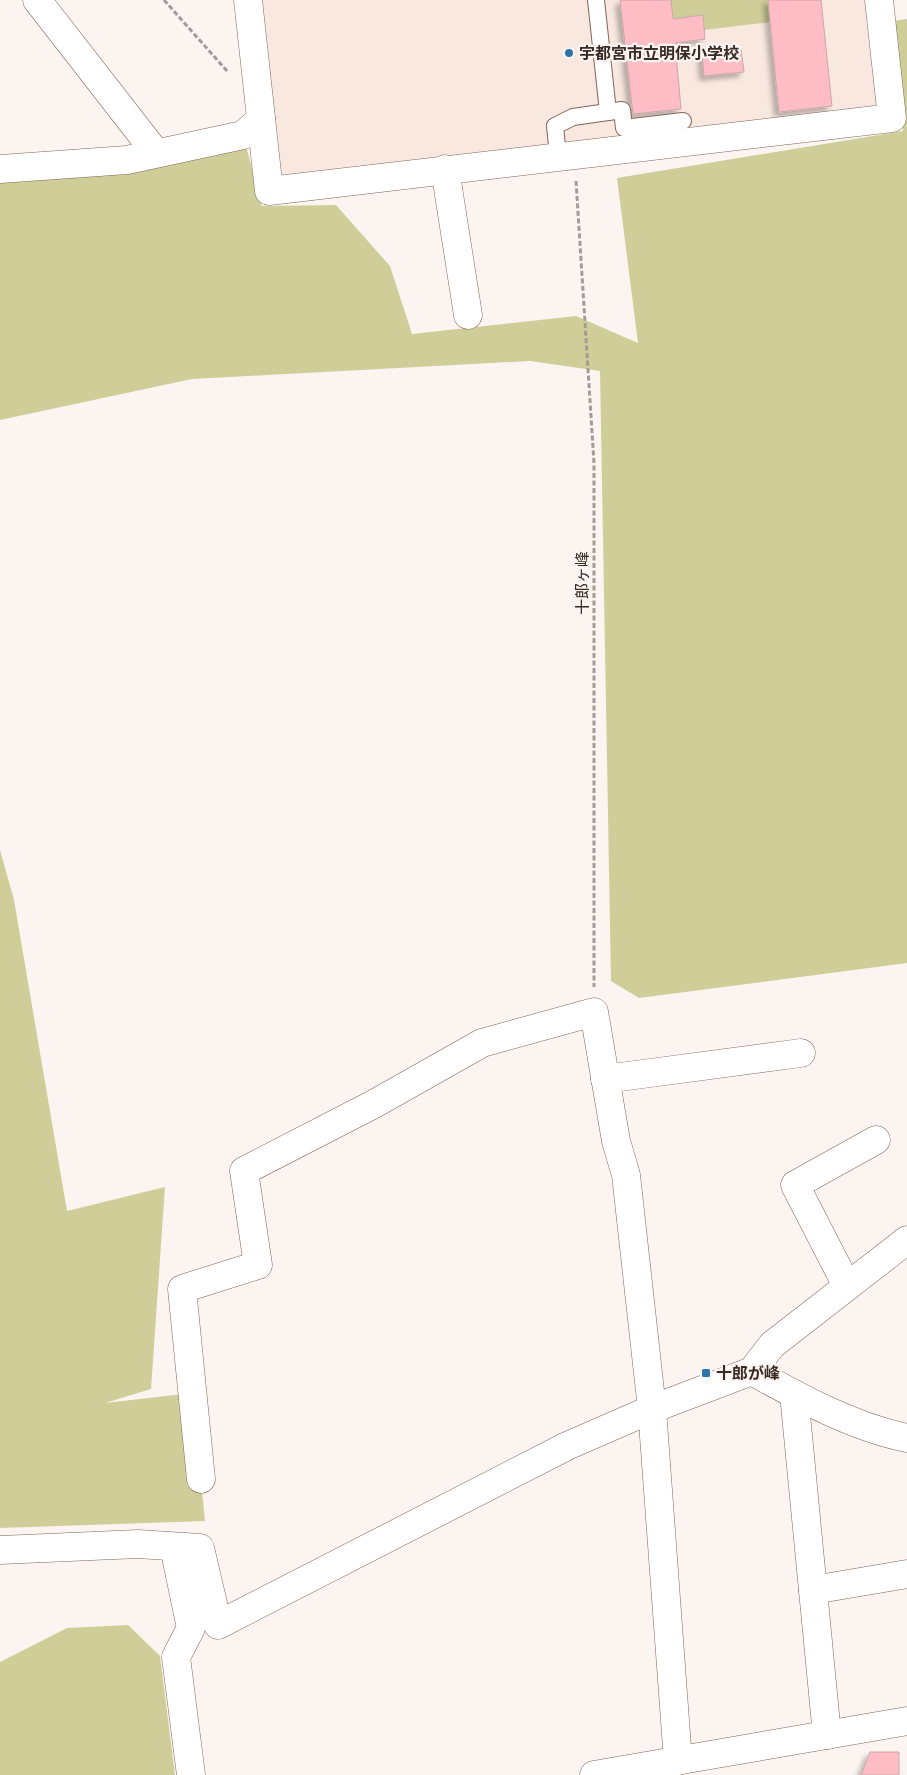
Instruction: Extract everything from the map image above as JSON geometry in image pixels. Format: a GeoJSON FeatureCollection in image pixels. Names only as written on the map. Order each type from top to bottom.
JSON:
{"type":"FeatureCollection","features":[{"type":"Feature","properties":{"kind":"street"},"geometry":{"type":"LineString","coordinates":[[37,0],[156,153]]}},
{"type":"Feature","properties":{"kind":"street"},"geometry":{"type":"LineString","coordinates":[[248,0],[269,191],[892,118],[880,0]]}},
{"type":"Feature","properties":{"kind":"street"},"geometry":{"type":"LineString","coordinates":[[0,169],[127,160],[243,135],[261,119]]}},
{"type":"Feature","properties":{"kind":"street"},"geometry":{"type":"LineString","coordinates":[[445,169],[468,315]]}},
{"type":"Feature","properties":{"kind":"street"},"geometry":{"type":"LineString","coordinates":[[201,1479],[182,1289],[258,1265],[244,1171],[374,1104],[482,1043],[594,1012],[616,1141],[626,1175],[652,1409],[678,1761]]}},
{"type":"Feature","properties":{"kind":"street"},"geometry":{"type":"LineString","coordinates":[[605,1079],[801,1053]]}},
{"type":"Feature","properties":{"kind":"street"},"geometry":{"type":"LineString","coordinates":[[847,1286],[795,1185],[876,1140]]}},
{"type":"Feature","properties":{"kind":"street"},"geometry":{"type":"LineString","coordinates":[[191,1628],[218,1625],[567,1446],[652,1409],[752,1371],[772,1345],[907,1240]]}},
{"type":"Feature","properties":{"kind":"street"},"geometry":{"type":"LineString","coordinates":[[752,1371],[794,1394],[884,1433],[907,1438]]}},
{"type":"Feature","properties":{"kind":"street"},"geometry":{"type":"LineString","coordinates":[[794,1394],[827,1735]]}},
{"type":"Feature","properties":{"kind":"street"},"geometry":{"type":"LineString","coordinates":[[0,1550],[138,1544],[200,1548],[218,1625]]}},
{"type":"Feature","properties":{"kind":"street"},"geometry":{"type":"LineString","coordinates":[[174,1547],[191,1628],[176,1656],[191,1775]]}},
{"type":"Feature","properties":{"kind":"street"},"geometry":{"type":"LineString","coordinates":[[813,1590],[907,1574]]}},
{"type":"Feature","properties":{"kind":"street"},"geometry":{"type":"LineString","coordinates":[[594,1775],[907,1721]]}},
{"type":"Feature","properties":{"kind":"lane"},"geometry":{"type":"LineString","coordinates":[[596,0],[608,112]]}},
{"type":"Feature","properties":{"kind":"lane"},"geometry":{"type":"LineString","coordinates":[[566,155],[555,126],[573,117],[622,110],[624,128],[682,121]]}},
{"type":"Feature","properties":{"kind":"path"},"geometry":{"type":"LineString","coordinates":[[164,0],[228,72]]}},
{"type":"Feature","properties":{"kind":"path","name":"十郎ヶ峰"},"geometry":{"type":"LineString","coordinates":[[566,155],[594,463],[594,1012]]}},
{"type":"Feature","properties":{"kind":"shaded area","name":"宇都宮市立明保小学校"},"geometry":{"type":"Polygon","coordinates":[[[256,0],[870,0],[882,107],[294,180],[275,167],[256,0]]]}},
{"type":"Feature","properties":{"kind":"shaded area"},"geometry":{"type":"Polygon","coordinates":[[[671,0],[768,0],[771,22],[704,30],[703,15],[673,19],[671,0]]]}},
{"type":"Feature","properties":{"kind":"shaded area"},"geometry":{"type":"Polygon","coordinates":[[[907,19],[907,963],[639,998],[611,981],[600,371],[530,361],[192,379],[0,420],[0,169],[243,135],[262,206],[336,205],[390,266],[412,334],[576,316],[638,343],[617,178],[903,131],[893,21],[907,19]]]}},
{"type":"Feature","properties":{"kind":"shaded area"},"geometry":{"type":"Polygon","coordinates":[[[0,850],[14,900],[67,1211],[165,1187],[151,1389],[105,1403],[192,1393],[205,1521],[0,1528],[0,850]]]}},
{"type":"Feature","properties":{"kind":"shaded area"},"geometry":{"type":"Polygon","coordinates":[[[128,1625],[160,1656],[175,1775],[0,1775],[0,1662],[67,1628],[128,1625]]]}},
{"type":"Feature","properties":{"kind":"building"},"geometry":{"type":"Polygon","coordinates":[[[620,0],[671,0],[673,19],[703,15],[705,39],[675,43],[681,109],[633,114],[620,0]]]}},
{"type":"Feature","properties":{"kind":"building"},"geometry":{"type":"Polygon","coordinates":[[[768,0],[821,0],[832,106],[779,112],[768,0]]]}},
{"type":"Feature","properties":{"kind":"building"},"geometry":{"type":"Polygon","coordinates":[[[741,50],[744,72],[704,76],[702,53],[741,50]]]}},
{"type":"Feature","properties":{"kind":"building"},"geometry":{"type":"Polygon","coordinates":[[[870,1752],[899,1752],[899,1775],[861,1775],[870,1752]]]}},
{"type":"Feature","properties":{"kind":"place","name":"宇都宮市立明保小学校"},"geometry":{"type":"Point","coordinates":[569,53]}},
{"type":"Feature","properties":{"kind":"place","name":"十郎が峰"},"geometry":{"type":"Point","coordinates":[706,1373]}}]}
